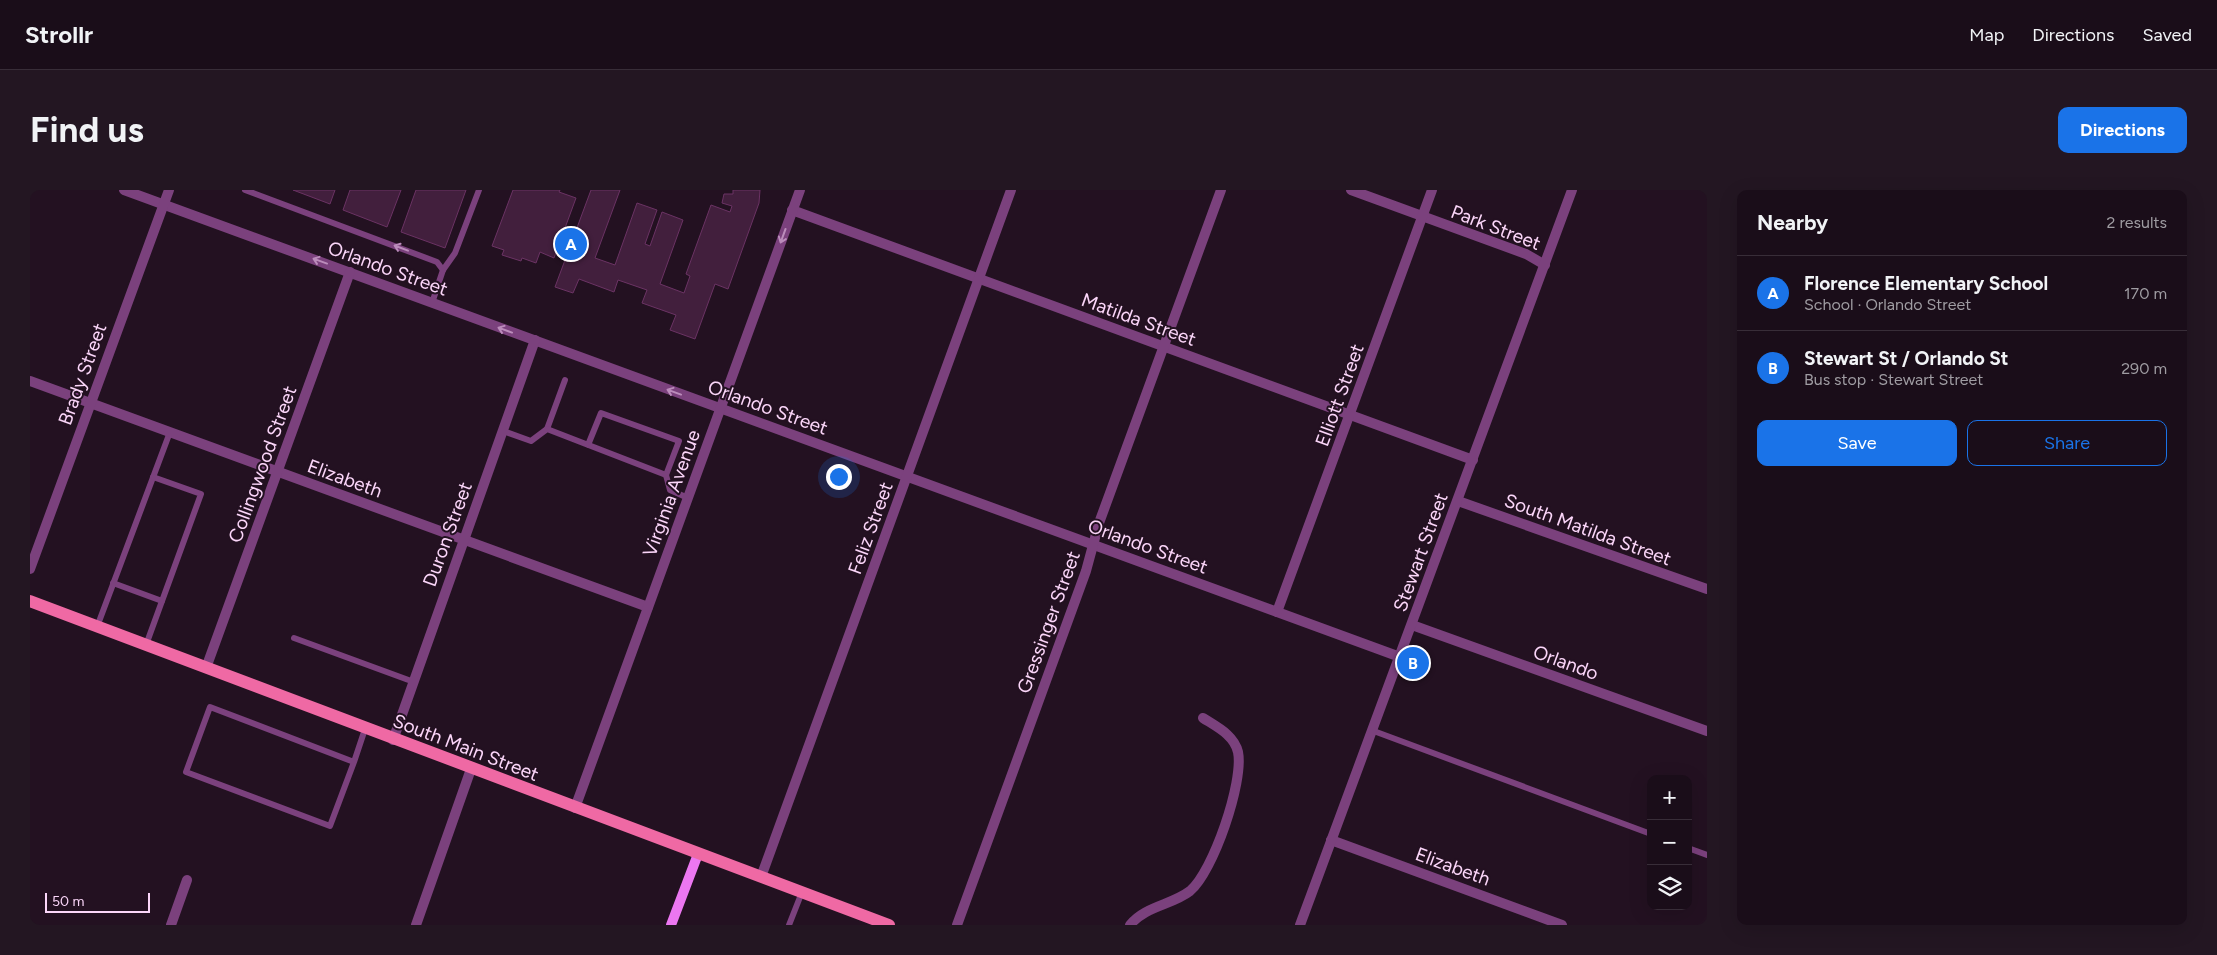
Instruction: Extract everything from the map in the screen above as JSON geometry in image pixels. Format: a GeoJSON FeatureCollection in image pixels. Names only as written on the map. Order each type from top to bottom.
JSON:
{"type":"FeatureCollection","features":[{"type":"Feature","properties":{"kind":"main road","name":"South Main Street"},"geometry":{"type":"LineString","coordinates":[[30,602],[889,925]]}},
{"type":"Feature","properties":{"kind":"street","name":"Orlando Street"},"geometry":{"type":"LineString","coordinates":[[124,190],[1400,657]]}},
{"type":"Feature","properties":{"kind":"street","name":"Brady Street"},"geometry":{"type":"LineString","coordinates":[[30,569],[169,190]]}},
{"type":"Feature","properties":{"kind":"street","name":"Virginia Avenue"},"geometry":{"type":"LineString","coordinates":[[575,808],[800,190]]}},
{"type":"Feature","properties":{"kind":"street","name":"Feliz Street"},"geometry":{"type":"LineString","coordinates":[[761,877],[1011,190]]}},
{"type":"Feature","properties":{"kind":"street","name":"Gressinger Street"},"geometry":{"type":"LineString","coordinates":[[956,925],[1086,571],[1100,523],[1222,190]]}},
{"type":"Feature","properties":{"kind":"street","name":"Park Street"},"geometry":{"type":"LineString","coordinates":[[1351,190],[1526,254],[1545,264]]}},
{"type":"Feature","properties":{"kind":"street","name":"Elliott Street"},"geometry":{"type":"LineString","coordinates":[[1277,612],[1351,415],[1432,190]]}},
{"type":"Feature","properties":{"kind":"street","name":"Stewart Street"},"geometry":{"type":"LineString","coordinates":[[1300,925],[1572,190]]}},
{"type":"Feature","properties":{"kind":"street","name":"Matilda Street"},"geometry":{"type":"LineString","coordinates":[[792,210],[1473,460]]}},
{"type":"Feature","properties":{"kind":"street","name":"Collingwood Street"},"geometry":{"type":"LineString","coordinates":[[206,668],[350,272]]}},
{"type":"Feature","properties":{"kind":"street","name":"Duron Street"},"geometry":{"type":"LineString","coordinates":[[393,740],[535,340]]}},
{"type":"Feature","properties":{"kind":"street","name":"Elizabeth"},"geometry":{"type":"LineString","coordinates":[[30,381],[648,607]]}},
{"type":"Feature","properties":{"kind":"street","name":"South Matilda Street"},"geometry":{"type":"LineString","coordinates":[[1458,501],[1707,589]]}},
{"type":"Feature","properties":{"kind":"street","name":"Orlando"},"geometry":{"type":"LineString","coordinates":[[1412,624],[1707,732]]}},
{"type":"Feature","properties":{"kind":"street"},"geometry":{"type":"LineString","coordinates":[[1130,925],[1144,913],[1189,892],[1201,880],[1210,864],[1235,793],[1238,752],[1230,736],[1204,718]]}},
{"type":"Feature","properties":{"kind":"street"},"geometry":{"type":"LineString","coordinates":[[416,925],[471,769]]}},
{"type":"Feature","properties":{"kind":"street","name":"Elizabeth"},"geometry":{"type":"LineString","coordinates":[[1331,840],[1562,925]]}},
{"type":"Feature","properties":{"kind":"street"},"geometry":{"type":"LineString","coordinates":[[671,925],[698,854]]}},
{"type":"Feature","properties":{"kind":"street"},"geometry":{"type":"LineString","coordinates":[[170,925],[187,880]]}},
{"type":"Feature","properties":{"kind":"lane"},"geometry":{"type":"LineString","coordinates":[[245,190],[437,262],[444,270]]}},
{"type":"Feature","properties":{"kind":"lane"},"geometry":{"type":"LineString","coordinates":[[432,303],[444,270],[455,253],[479,190]]}},
{"type":"Feature","properties":{"kind":"lane"},"geometry":{"type":"LineString","coordinates":[[502,431],[531,441],[547,430],[565,380]]}},
{"type":"Feature","properties":{"kind":"lane"},"geometry":{"type":"LineString","coordinates":[[588,445],[601,413],[679,441],[666,475],[670,490],[688,498]]}},
{"type":"Feature","properties":{"kind":"lane"},"geometry":{"type":"LineString","coordinates":[[547,430],[666,475]]}},
{"type":"Feature","properties":{"kind":"lane"},"geometry":{"type":"LineString","coordinates":[[97,627],[170,432]]}},
{"type":"Feature","properties":{"kind":"lane"},"geometry":{"type":"LineString","coordinates":[[146,645],[201,494],[153,477]]}},
{"type":"Feature","properties":{"kind":"lane"},"geometry":{"type":"LineString","coordinates":[[113,583],[162,601]]}},
{"type":"Feature","properties":{"kind":"lane"},"geometry":{"type":"LineString","coordinates":[[294,638],[414,682]]}},
{"type":"Feature","properties":{"kind":"lane"},"geometry":{"type":"LineString","coordinates":[[354,762],[210,707],[186,772],[330,826],[354,762],[365,729]]}},
{"type":"Feature","properties":{"kind":"lane"},"geometry":{"type":"LineString","coordinates":[[1372,730],[1647,833]]}},
{"type":"Feature","properties":{"kind":"lane"},"geometry":{"type":"LineString","coordinates":[[1692,849],[1707,854]]}},
{"type":"Feature","properties":{"kind":"lane"},"geometry":{"type":"LineString","coordinates":[[789,925],[802,892]]}},
{"type":"Feature","properties":{"kind":"building"},"geometry":{"type":"Polygon","coordinates":[[[293,190],[335,190],[330,204],[293,190]]]}},
{"type":"Feature","properties":{"kind":"building"},"geometry":{"type":"Polygon","coordinates":[[[350,190],[401,190],[387,227],[343,210],[350,190]]]}},
{"type":"Feature","properties":{"kind":"building"},"geometry":{"type":"Polygon","coordinates":[[[416,190],[466,190],[445,248],[401,232],[416,190]]]}},
{"type":"Feature","properties":{"kind":"building"},"geometry":{"type":"Polygon","coordinates":[[[513,190],[560,190],[559,192],[576,198],[554,258],[540,252],[536,263],[522,258],[521,261],[502,255],[504,250],[492,246],[513,190]]]}},
{"type":"Feature","properties":{"kind":"building"},"geometry":{"type":"Polygon","coordinates":[[[591,190],[620,190],[595,258],[615,265],[637,203],[657,210],[645,244],[650,246],[662,212],[683,220],[660,284],[684,293],[690,276],[686,274],[711,205],[730,212],[732,206],[722,203],[724,194],[733,194],[733,190],[760,190],[759,203],[728,289],[715,284],[695,339],[670,330],[676,315],[642,303],[647,290],[618,280],[614,292],[579,279],[573,293],[555,287],[591,190]]]}},
{"type":"Feature","properties":{"kind":"place","name":"Florence Elementary School"},"geometry":{"type":"Point","coordinates":[571,244]}},
{"type":"Feature","properties":{"kind":"place","name":"Stewart St / Orlando St"},"geometry":{"type":"Point","coordinates":[1413,663]}}]}
